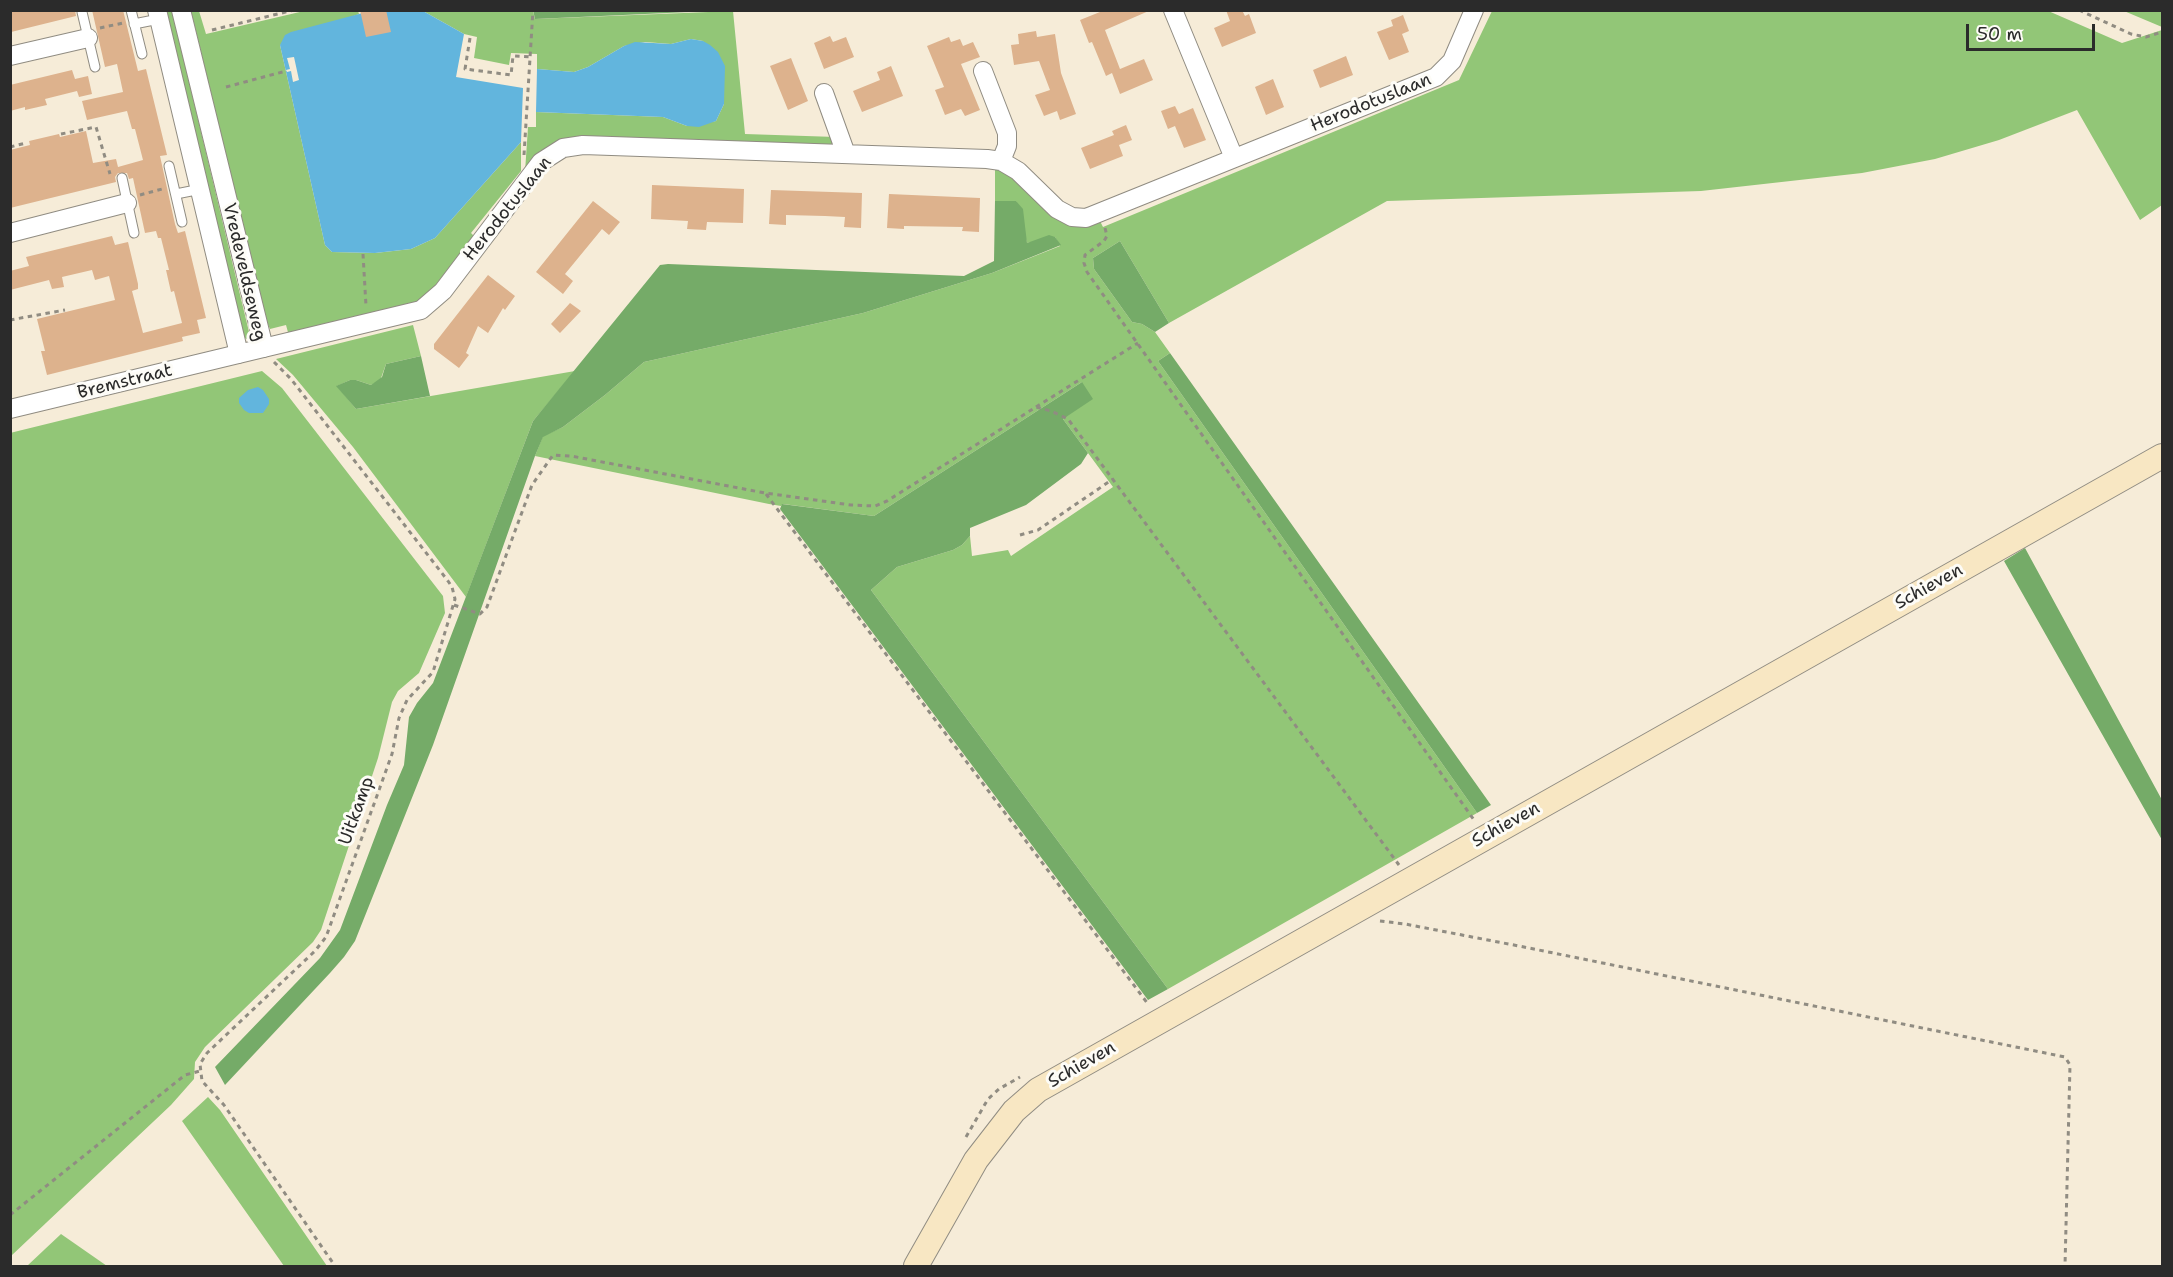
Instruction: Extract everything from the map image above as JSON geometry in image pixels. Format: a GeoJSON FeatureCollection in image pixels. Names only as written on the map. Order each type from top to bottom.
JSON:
{"type":"FeatureCollection","features":[{"type":"Feature","properties":{"kind":"street","name":"Vredeveldseweg"},"geometry":{"type":"LineString","coordinates":[[158,15],[239,354],[264,348],[181,10]]}},
{"type":"Feature","properties":{"kind":"street"},"geometry":{"type":"LineString","coordinates":[[1173,10],[1234,158]]}},
{"type":"Feature","properties":{"kind":"street","name":"Herodotuslaan"},"geometry":{"type":"LineString","coordinates":[[264,348],[421,310],[443,291],[541,162],[563,148],[583,145],[987,159],[1001,161],[1018,171],[1056,209],[1072,217],[1086,218],[1436,77],[1452,61],[1474,10]]}},
{"type":"Feature","properties":{"kind":"street"},"geometry":{"type":"LineString","coordinates":[[10,56],[87,35]]}},
{"type":"Feature","properties":{"kind":"street"},"geometry":{"type":"LineString","coordinates":[[983,71],[1007,133],[1007,146],[1001,161]]}},
{"type":"Feature","properties":{"kind":"street"},"geometry":{"type":"LineString","coordinates":[[824,93],[846,154]]}},
{"type":"Feature","properties":{"kind":"street"},"geometry":{"type":"LineString","coordinates":[[10,233],[127,201]]}},
{"type":"Feature","properties":{"kind":"street","name":"Bremstraat"},"geometry":{"type":"LineString","coordinates":[[10,410],[239,354]]}},
{"type":"Feature","properties":{"kind":"street","name":"Schieven"},"geometry":{"type":"LineString","coordinates":[[916,1266],[976,1160],[1008,1118],[1038,1090],[2163,456]]}},
{"type":"Feature","properties":{"kind":"lane"},"geometry":{"type":"LineString","coordinates":[[131,10],[142,54]]}},
{"type":"Feature","properties":{"kind":"lane"},"geometry":{"type":"LineString","coordinates":[[81,12],[95,67]]}},
{"type":"Feature","properties":{"kind":"lane","name":"Vredeveldseweg"},"geometry":{"type":"LineString","coordinates":[[134,22],[158,15]]}},
{"type":"Feature","properties":{"kind":"lane"},"geometry":{"type":"LineString","coordinates":[[169,166],[183,222]]}},
{"type":"Feature","properties":{"kind":"lane"},"geometry":{"type":"LineString","coordinates":[[122,178],[134,233]]}},
{"type":"Feature","properties":{"kind":"lane","name":"Vredeveldseweg"},"geometry":{"type":"LineString","coordinates":[[175,190],[201,189]]}},
{"type":"Feature","properties":{"kind":"path"},"geometry":{"type":"LineString","coordinates":[[212,30],[294,10]]}},
{"type":"Feature","properties":{"kind":"path"},"geometry":{"type":"LineString","coordinates":[[524,162],[533,10]]}},
{"type":"Feature","properties":{"kind":"path"},"geometry":{"type":"LineString","coordinates":[[2079,10],[2131,34],[2146,37],[2163,32]]}},
{"type":"Feature","properties":{"kind":"path"},"geometry":{"type":"LineString","coordinates":[[87,35],[134,22]]}},
{"type":"Feature","properties":{"kind":"path"},"geometry":{"type":"LineString","coordinates":[[470,39],[465,69],[511,75],[513,56],[531,57]]}},
{"type":"Feature","properties":{"kind":"path"},"geometry":{"type":"LineString","coordinates":[[226,87],[286,71]]}},
{"type":"Feature","properties":{"kind":"path"},"geometry":{"type":"LineString","coordinates":[[61,134],[96,127],[111,180],[122,178]]}},
{"type":"Feature","properties":{"kind":"path"},"geometry":{"type":"LineString","coordinates":[[10,147],[26,143]]}},
{"type":"Feature","properties":{"kind":"path"},"geometry":{"type":"LineString","coordinates":[[127,201],[175,190]]}},
{"type":"Feature","properties":{"kind":"path"},"geometry":{"type":"LineString","coordinates":[[1100,214],[1107,236],[1104,241],[1085,255],[1084,263],[1087,272],[1474,820]]}},
{"type":"Feature","properties":{"kind":"path"},"geometry":{"type":"LineString","coordinates":[[363,254],[366,308],[373,306]]}},
{"type":"Feature","properties":{"kind":"path"},"geometry":{"type":"LineString","coordinates":[[10,320],[65,310]]}},
{"type":"Feature","properties":{"kind":"path"},"geometry":{"type":"LineString","coordinates":[[264,348],[279,368],[291,379],[448,581],[454,592],[454,605],[480,614],[488,607],[532,485],[553,455],[571,456],[765,493],[851,505],[875,506],[887,501],[1138,343]]}},
{"type":"Feature","properties":{"kind":"path"},"geometry":{"type":"LineString","coordinates":[[1036,406],[1068,419],[1399,864]]}},
{"type":"Feature","properties":{"kind":"path"},"geometry":{"type":"LineString","coordinates":[[1020,535],[1038,531],[1113,479]]}},
{"type":"Feature","properties":{"kind":"path"},"geometry":{"type":"LineString","coordinates":[[765,493],[1148,1004]]}},
{"type":"Feature","properties":{"kind":"path","name":"Uitkamp"},"geometry":{"type":"LineString","coordinates":[[200,1071],[200,1064],[207,1053],[315,951],[326,937],[392,754],[399,718],[407,700],[433,672],[454,605]]}},
{"type":"Feature","properties":{"kind":"path"},"geometry":{"type":"LineString","coordinates":[[1356,909],[1366,919],[1415,926],[2065,1057],[2070,1065],[2065,1266]]}},
{"type":"Feature","properties":{"kind":"path"},"geometry":{"type":"LineString","coordinates":[[10,1215],[185,1075],[200,1071],[202,1081],[224,1105],[335,1266]]}},
{"type":"Feature","properties":{"kind":"green space"},"geometry":{"type":"Polygon","coordinates":[[[533,10],[711,10],[711,11],[535,19],[533,10]]]}},
{"type":"Feature","properties":{"kind":"green space"},"geometry":{"type":"Polygon","coordinates":[[[2046,10],[2122,43],[2162,30],[2162,205],[2140,220],[2077,110],[1999,140],[1935,159],[1862,173],[1701,191],[1387,201],[1169,323],[1120,241],[1093,258],[1094,269],[1132,322],[1142,324],[1155,332],[1170,353],[1158,361],[1477,813],[1168,989],[871,590],[897,567],[953,550],[962,545],[970,536],[972,556],[1008,550],[1011,556],[1113,487],[1063,419],[1082,382],[874,516],[769,504],[535,456],[543,436],[563,427],[644,362],[863,313],[992,273],[1060,246],[1055,237],[1027,243],[1016,201],[995,201],[995,168],[1012,177],[1048,212],[1100,221],[1103,227],[1459,80],[1492,11],[2046,10]]]}},
{"type":"Feature","properties":{"kind":"green space"},"geometry":{"type":"Polygon","coordinates":[[[163,11],[172,11],[249,332],[247,339],[244,338],[163,11]]]}},
{"type":"Feature","properties":{"kind":"green space"},"geometry":{"type":"Polygon","coordinates":[[[191,11],[199,11],[206,34],[304,11],[358,11],[359,14],[280,45],[325,245],[332,252],[375,253],[411,249],[435,238],[521,142],[521,171],[471,233],[474,236],[427,296],[419,301],[289,336],[286,325],[270,329],[191,11]]]}},
{"type":"Feature","properties":{"kind":"green space"},"geometry":{"type":"Polygon","coordinates":[[[423,11],[533,11],[535,19],[733,11],[745,134],[836,137],[831,145],[573,137],[556,142],[525,172],[528,127],[536,127],[536,112],[663,117],[687,126],[716,121],[724,104],[703,41],[691,39],[671,44],[645,42],[624,46],[588,67],[574,72],[537,69],[537,54],[511,53],[509,65],[474,58],[477,37],[464,34],[423,11]]]}},
{"type":"Feature","properties":{"kind":"green space"},"geometry":{"type":"Polygon","coordinates":[[[2124,11],[2162,11],[2162,27],[2124,11]]]}},
{"type":"Feature","properties":{"kind":"green space"},"geometry":{"type":"Polygon","coordinates":[[[995,201],[1016,201],[1023,209],[1027,243],[1049,235],[1055,237],[1061,245],[992,273],[863,313],[644,362],[563,427],[543,437],[433,745],[355,941],[330,973],[225,1085],[215,1067],[320,958],[340,930],[404,765],[409,717],[433,683],[533,421],[660,265],[964,276],[994,261],[995,201]]]}},
{"type":"Feature","properties":{"kind":"green space"},"geometry":{"type":"Polygon","coordinates":[[[1120,241],[1169,323],[1155,332],[1142,324],[1132,322],[1094,269],[1093,258],[1120,241]]]}},
{"type":"Feature","properties":{"kind":"green space"},"geometry":{"type":"Polygon","coordinates":[[[413,325],[421,356],[386,364],[380,381],[371,385],[350,380],[337,386],[356,409],[575,371],[533,421],[466,597],[353,447],[293,375],[276,359],[413,325]]]}},
{"type":"Feature","properties":{"kind":"green space"},"geometry":{"type":"Polygon","coordinates":[[[1170,353],[1491,805],[1477,813],[1158,361],[1170,353]]]}},
{"type":"Feature","properties":{"kind":"green space"},"geometry":{"type":"Polygon","coordinates":[[[421,356],[430,396],[356,409],[336,386],[350,380],[371,385],[382,377],[386,364],[421,356]]]}},
{"type":"Feature","properties":{"kind":"green space"},"geometry":{"type":"Polygon","coordinates":[[[262,371],[282,388],[443,596],[445,613],[419,673],[398,691],[392,702],[378,758],[321,930],[313,942],[205,1047],[195,1062],[194,1079],[171,1105],[11,1256],[10,433],[262,371]]]}},
{"type":"Feature","properties":{"kind":"green space"},"geometry":{"type":"Polygon","coordinates":[[[1082,382],[1093,399],[1063,419],[1088,453],[1081,464],[1026,505],[970,528],[970,536],[962,545],[953,550],[897,567],[871,590],[1168,989],[1148,1000],[780,509],[782,504],[874,516],[1082,382]]]}},
{"type":"Feature","properties":{"kind":"green space"},"geometry":{"type":"Polygon","coordinates":[[[2025,548],[2162,800],[2162,840],[2004,561],[2025,548]]]}},
{"type":"Feature","properties":{"kind":"green space"},"geometry":{"type":"Polygon","coordinates":[[[208,1097],[220,1110],[327,1266],[284,1266],[182,1121],[208,1097]]]}},
{"type":"Feature","properties":{"kind":"green space"},"geometry":{"type":"Polygon","coordinates":[[[61,1234],[107,1266],[27,1266],[61,1234]]]}},
{"type":"Feature","properties":{"kind":"water"},"geometry":{"type":"Polygon","coordinates":[[[374,10],[423,11],[464,34],[456,77],[523,88],[521,142],[435,238],[411,249],[375,253],[332,252],[325,245],[280,45],[285,35],[291,32],[374,10]]]}},
{"type":"Feature","properties":{"kind":"water"},"geometry":{"type":"Polygon","coordinates":[[[691,39],[710,45],[718,52],[725,66],[724,104],[716,121],[699,127],[687,126],[663,117],[536,112],[537,69],[574,72],[635,42],[671,44],[691,39]]]}},
{"type":"Feature","properties":{"kind":"water"},"geometry":{"type":"Polygon","coordinates":[[[258,387],[269,399],[269,404],[263,413],[249,413],[239,403],[239,398],[248,390],[258,387]]]}},
{"type":"Feature","properties":{"kind":"pier"},"geometry":{"type":"Polygon","coordinates":[[[294,57],[299,80],[293,82],[291,71],[286,70],[290,69],[287,58],[294,57]]]}},
{"type":"Feature","properties":{"kind":"building"},"geometry":{"type":"Polygon","coordinates":[[[11,10],[75,10],[76,16],[11,32],[11,10]]]}},
{"type":"Feature","properties":{"kind":"building"},"geometry":{"type":"Polygon","coordinates":[[[92,10],[123,10],[138,71],[146,69],[167,155],[160,156],[175,224],[178,233],[185,231],[206,318],[197,320],[200,333],[182,337],[183,341],[47,375],[41,351],[45,351],[37,319],[115,300],[109,276],[95,280],[92,270],[62,277],[64,287],[52,289],[49,280],[10,290],[10,271],[29,266],[26,257],[112,236],[115,245],[128,242],[138,284],[138,289],[132,291],[143,333],[182,323],[174,291],[171,292],[166,270],[169,270],[161,238],[158,238],[156,231],[145,233],[133,178],[129,179],[127,173],[118,173],[115,177],[116,182],[10,208],[10,150],[30,145],[29,141],[86,131],[93,163],[116,159],[118,167],[143,160],[135,129],[132,129],[127,111],[87,120],[82,101],[123,92],[117,64],[105,67],[92,10]]]}},
{"type":"Feature","properties":{"kind":"building"},"geometry":{"type":"Polygon","coordinates":[[[360,10],[386,10],[391,32],[366,37],[360,10]]]}},
{"type":"Feature","properties":{"kind":"building"},"geometry":{"type":"Polygon","coordinates":[[[1105,10],[1151,10],[1105,30],[1120,69],[1144,59],[1153,80],[1120,94],[1112,73],[1106,76],[1080,20],[1105,10]]]}},
{"type":"Feature","properties":{"kind":"building"},"geometry":{"type":"Polygon","coordinates":[[[1226,10],[1242,10],[1245,16],[1249,14],[1256,33],[1222,47],[1214,28],[1230,21],[1226,10]]]}},
{"type":"Feature","properties":{"kind":"building"},"geometry":{"type":"Polygon","coordinates":[[[1403,15],[1409,31],[1402,34],[1409,52],[1389,60],[1377,32],[1393,26],[1391,20],[1403,15]]]}},
{"type":"Feature","properties":{"kind":"building"},"geometry":{"type":"Polygon","coordinates":[[[1036,31],[1037,37],[1055,34],[1061,73],[1076,114],[1060,120],[1057,111],[1044,116],[1035,95],[1050,90],[1039,61],[1014,65],[1011,45],[1019,44],[1018,34],[1036,31]]]}},
{"type":"Feature","properties":{"kind":"building"},"geometry":{"type":"Polygon","coordinates":[[[830,36],[833,42],[846,37],[854,57],[824,69],[814,43],[830,36]]]}},
{"type":"Feature","properties":{"kind":"building"},"geometry":{"type":"Polygon","coordinates":[[[949,37],[951,42],[960,39],[963,46],[973,42],[980,57],[961,64],[980,110],[965,116],[961,109],[945,115],[935,90],[944,87],[927,46],[949,37]]]}},
{"type":"Feature","properties":{"kind":"building"},"geometry":{"type":"Polygon","coordinates":[[[1346,56],[1353,75],[1320,88],[1313,70],[1346,56]]]}},
{"type":"Feature","properties":{"kind":"building"},"geometry":{"type":"Polygon","coordinates":[[[791,58],[808,101],[788,110],[770,66],[791,58]]]}},
{"type":"Feature","properties":{"kind":"building"},"geometry":{"type":"Polygon","coordinates":[[[891,66],[903,96],[862,112],[853,91],[880,80],[877,72],[891,66]]]}},
{"type":"Feature","properties":{"kind":"building"},"geometry":{"type":"Polygon","coordinates":[[[72,70],[75,79],[88,76],[92,94],[79,97],[77,91],[45,99],[47,105],[10,111],[10,85],[72,70]]]}},
{"type":"Feature","properties":{"kind":"building"},"geometry":{"type":"Polygon","coordinates":[[[1273,79],[1284,107],[1266,115],[1255,87],[1273,79]]]}},
{"type":"Feature","properties":{"kind":"building"},"geometry":{"type":"Polygon","coordinates":[[[1175,106],[1179,114],[1193,108],[1206,140],[1184,148],[1175,126],[1168,129],[1161,111],[1175,106]]]}},
{"type":"Feature","properties":{"kind":"building"},"geometry":{"type":"Polygon","coordinates":[[[1126,125],[1132,140],[1119,145],[1123,156],[1090,169],[1081,148],[1114,135],[1112,131],[1126,125]]]}},
{"type":"Feature","properties":{"kind":"building"},"geometry":{"type":"Polygon","coordinates":[[[652,185],[744,189],[743,223],[707,222],[706,230],[687,229],[688,221],[651,219],[652,185]]]}},
{"type":"Feature","properties":{"kind":"building"},"geometry":{"type":"Polygon","coordinates":[[[771,190],[862,193],[861,228],[844,227],[845,217],[825,216],[786,215],[786,225],[769,224],[771,190]]]}},
{"type":"Feature","properties":{"kind":"building"},"geometry":{"type":"Polygon","coordinates":[[[889,194],[980,198],[979,232],[962,231],[963,227],[887,228],[889,194]]]}},
{"type":"Feature","properties":{"kind":"building"},"geometry":{"type":"Polygon","coordinates":[[[593,201],[620,222],[609,235],[602,229],[565,274],[573,281],[563,294],[536,272],[593,201]]]}},
{"type":"Feature","properties":{"kind":"building"},"geometry":{"type":"Polygon","coordinates":[[[488,275],[515,296],[505,310],[503,308],[488,333],[478,326],[466,353],[469,355],[459,368],[434,349],[434,344],[488,275]]]}},
{"type":"Feature","properties":{"kind":"building"},"geometry":{"type":"Polygon","coordinates":[[[570,303],[581,311],[560,333],[551,324],[570,303]]]}}]}
